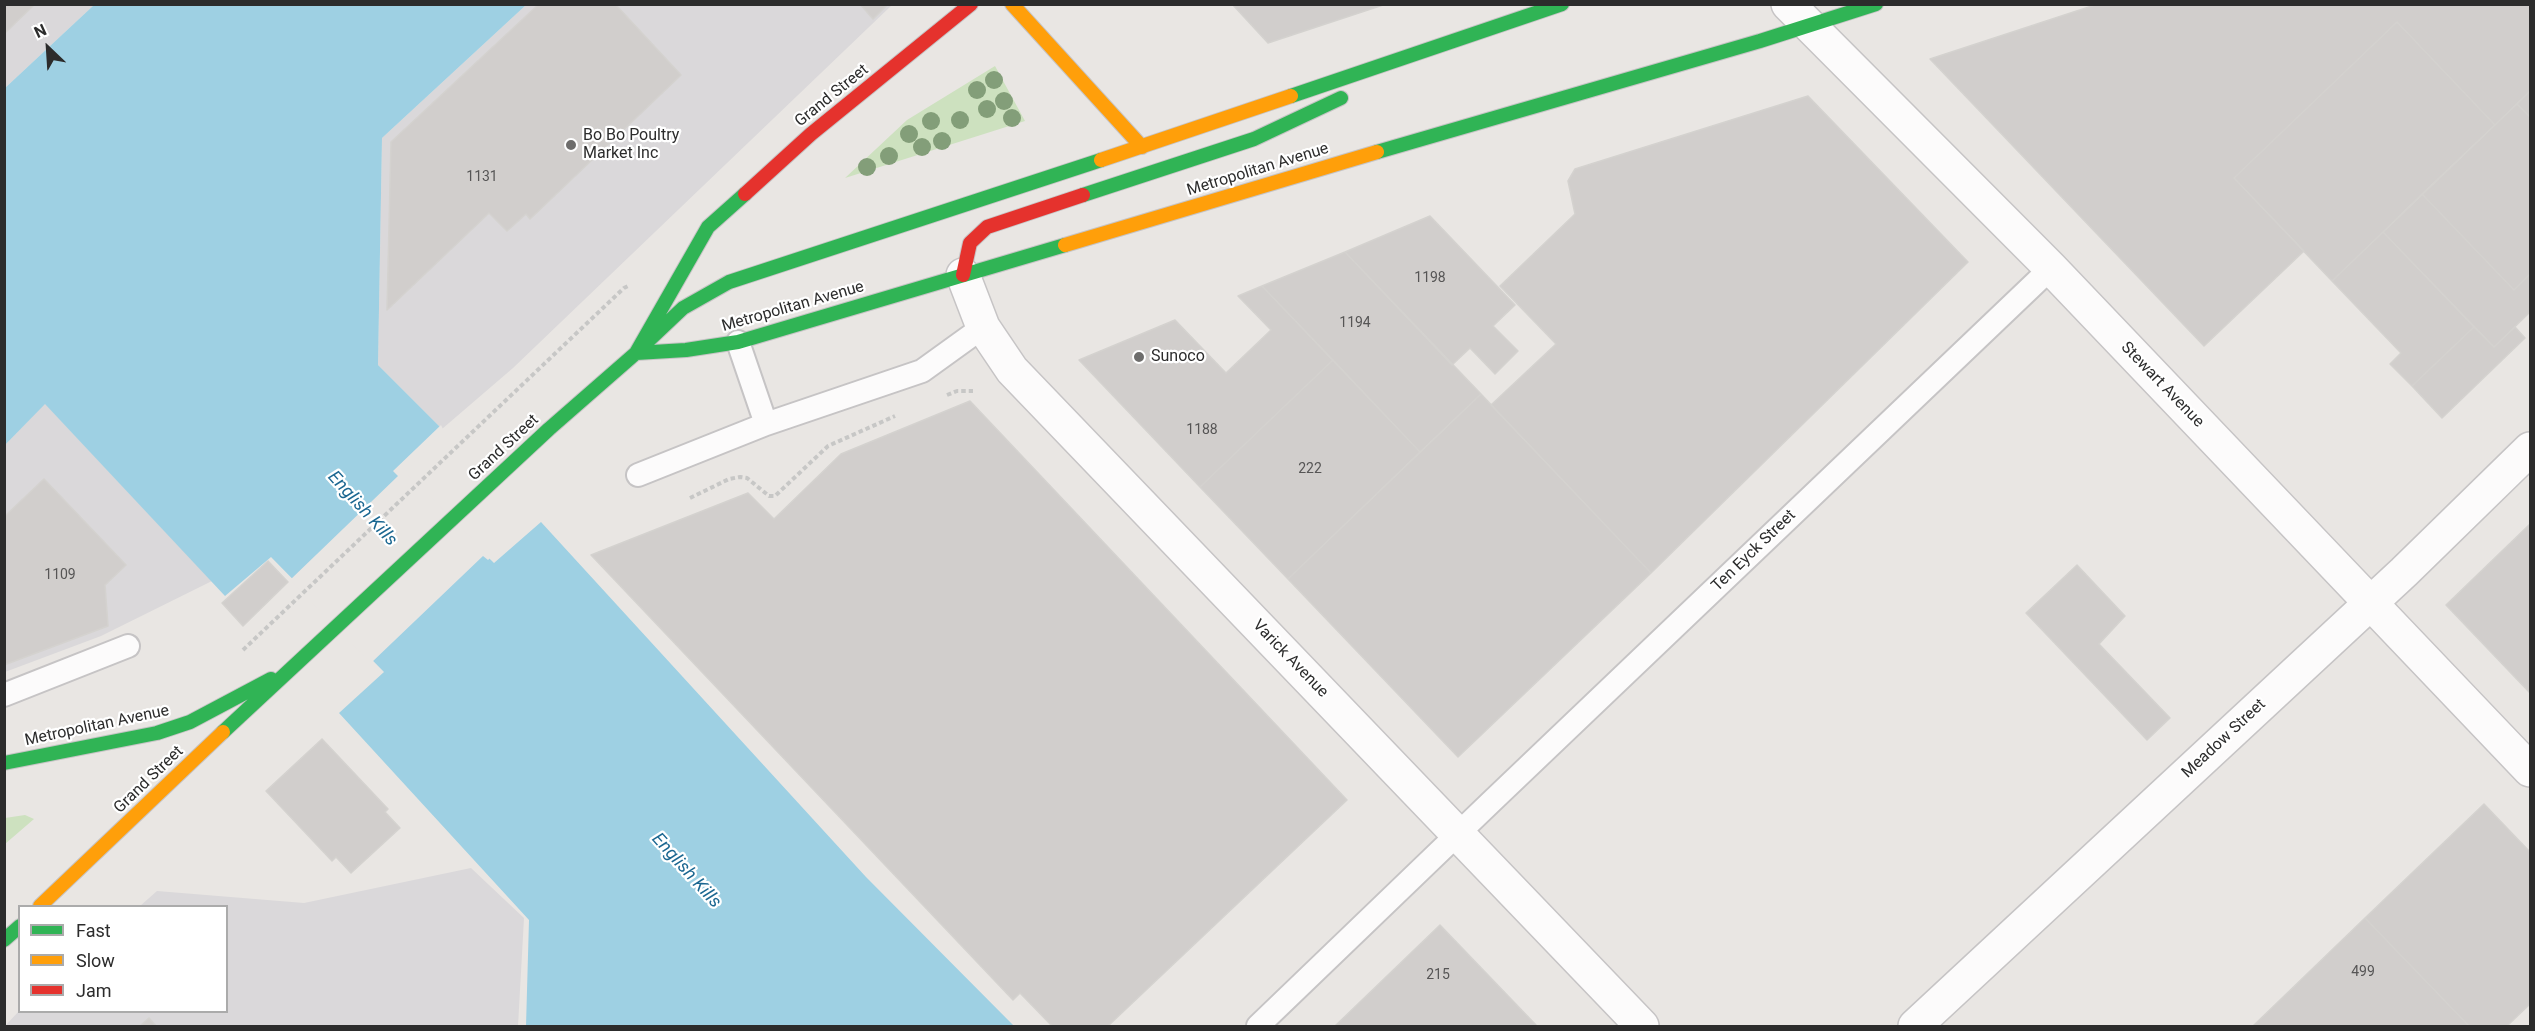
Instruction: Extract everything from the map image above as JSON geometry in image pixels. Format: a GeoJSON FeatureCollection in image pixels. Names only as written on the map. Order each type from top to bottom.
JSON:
{"type":"FeatureCollection","features":[{"type":"Feature","properties":{"kind":"main road","name":"Grand Street"},"geometry":{"type":"LineString","coordinates":[[41,905],[291,668],[549,429],[636,353],[708,227],[811,134],[971,4]]}},
{"type":"Feature","properties":{"kind":"main road"},"geometry":{"type":"LineString","coordinates":[[1012,4],[1142,147]]}},
{"type":"Feature","properties":{"kind":"main road"},"geometry":{"type":"LineString","coordinates":[[636,353],[683,308],[729,282],[1142,147],[1562,4]]}},
{"type":"Feature","properties":{"kind":"main road","name":"Metropolitan Avenue"},"geometry":{"type":"LineString","coordinates":[[636,353],[686,350],[738,342],[1517,110],[1798,15],[1876,4]]}},
{"type":"Feature","properties":{"kind":"main road"},"geometry":{"type":"LineString","coordinates":[[1370,84],[1486,29]]}},
{"type":"Feature","properties":{"kind":"main road"},"geometry":{"type":"LineString","coordinates":[[963,275],[970,243],[987,227],[1254,139],[1349,94]]}},
{"type":"Feature","properties":{"kind":"main road","name":"Metropolitan Avenue"},"geometry":{"type":"LineString","coordinates":[[4,763],[157,733],[190,722],[291,668]]}},
{"type":"Feature","properties":{"kind":"main road"},"geometry":{"type":"LineString","coordinates":[[4,940],[18,928]]}},
{"type":"Feature","properties":{"kind":"street","name":"Stewart Avenue"},"geometry":{"type":"LineString","coordinates":[[1798,15],[2051,268],[2530,770]]}},
{"type":"Feature","properties":{"kind":"street","name":"Varick Avenue"},"geometry":{"type":"LineString","coordinates":[[963,275],[983,327],[1012,370],[1642,1026]]}},
{"type":"Feature","properties":{"kind":"street","name":"Meadow Street"},"geometry":{"type":"LineString","coordinates":[[1915,1026],[2370,602],[2530,449]]}},
{"type":"Feature","properties":{"kind":"lane","name":"Ten Eyck Street"},"geometry":{"type":"LineString","coordinates":[[1258,1026],[2051,268]]}},
{"type":"Feature","properties":{"kind":"lane"},"geometry":{"type":"LineString","coordinates":[[638,475],[766,424],[922,371],[983,327]]}},
{"type":"Feature","properties":{"kind":"lane"},"geometry":{"type":"LineString","coordinates":[[738,342],[766,424]]}},
{"type":"Feature","properties":{"kind":"lane"},"geometry":{"type":"LineString","coordinates":[[4,696],[128,646]]}},
{"type":"Feature","properties":{"kind":"path"},"geometry":{"type":"LineString","coordinates":[[261,634],[624,288],[633,284]]}},
{"type":"Feature","properties":{"kind":"path"},"geometry":{"type":"LineString","coordinates":[[946,395],[957,391],[973,391]]}},
{"type":"Feature","properties":{"kind":"path"},"geometry":{"type":"LineString","coordinates":[[690,498],[729,479],[740,477],[747,478],[763,492],[775,496],[828,446],[903,413]]}},
{"type":"Feature","properties":{"kind":"shaded area"},"geometry":{"type":"Polygon","coordinates":[[[5,5],[94,5],[5,88],[5,5]]]}},
{"type":"Feature","properties":{"kind":"shaded area"},"geometry":{"type":"Polygon","coordinates":[[[526,5],[892,5],[513,368],[442,429],[378,365],[382,138],[526,5]]]}},
{"type":"Feature","properties":{"kind":"shaded area"},"geometry":{"type":"Polygon","coordinates":[[[45,403],[212,581],[101,636],[5,672],[5,445],[45,403]]]}},
{"type":"Feature","properties":{"kind":"shaded area"},"geometry":{"type":"Polygon","coordinates":[[[471,868],[524,918],[518,1026],[5,1026],[18,1012],[228,1013],[228,905],[141,905],[157,891],[304,903],[471,868]]]}},
{"type":"Feature","properties":{"kind":"green space"},"geometry":{"type":"Polygon","coordinates":[[[995,66],[1025,121],[845,178],[907,120],[995,66]]]}},
{"type":"Feature","properties":{"kind":"green space"},"geometry":{"type":"Polygon","coordinates":[[[25,815],[34,819],[5,844],[5,818],[25,815]]]}},
{"type":"Feature","properties":{"kind":"water","name":"English Kills"},"geometry":{"type":"Polygon","coordinates":[[[94,5],[526,5],[382,138],[378,365],[442,429],[401,472],[494,563],[541,522],[866,877],[1014,1026],[526,1026],[529,920],[339,713],[384,672],[271,557],[225,596],[45,404],[5,445],[5,88],[94,5]]]}},
{"type":"Feature","properties":{"kind":"pier"},"geometry":{"type":"Polygon","coordinates":[[[441,425],[444,431],[405,472],[491,557],[488,560],[483,556],[371,663],[290,580],[398,476],[393,471],[441,425]]]}},
{"type":"Feature","properties":{"kind":"building"},"geometry":{"type":"Polygon","coordinates":[[[4,4],[35,4],[6,32],[4,4]]]}},
{"type":"Feature","properties":{"kind":"building"},"geometry":{"type":"Polygon","coordinates":[[[539,4],[615,4],[681,75],[530,219],[526,214],[507,231],[489,213],[387,310],[391,142],[539,4]]]}},
{"type":"Feature","properties":{"kind":"building"},"geometry":{"type":"Polygon","coordinates":[[[860,4],[888,4],[873,19],[860,4]]]}},
{"type":"Feature","properties":{"kind":"building"},"geometry":{"type":"Polygon","coordinates":[[[1232,4],[1386,4],[1268,43],[1232,4]]]}},
{"type":"Feature","properties":{"kind":"building"},"geometry":{"type":"Polygon","coordinates":[[[2098,4],[2530,4],[2530,91],[2495,125],[2397,22],[2234,178],[2304,251],[2204,346],[1930,59],[2098,4]]]}},
{"type":"Feature","properties":{"kind":"building"},"geometry":{"type":"Polygon","coordinates":[[[2397,22],[2495,125],[2332,281],[2234,178],[2397,22]]]}},
{"type":"Feature","properties":{"kind":"building"},"geometry":{"type":"Polygon","coordinates":[[[2530,91],[2530,117],[2517,104],[2530,91]]]}},
{"type":"Feature","properties":{"kind":"building"},"geometry":{"type":"Polygon","coordinates":[[[1808,96],[1968,262],[1651,573],[1491,405],[1556,344],[1500,286],[1575,214],[1568,181],[1575,169],[1808,96]]]}},
{"type":"Feature","properties":{"kind":"building"},"geometry":{"type":"Polygon","coordinates":[[[2517,104],[2530,117],[2530,274],[2514,290],[2422,194],[2517,104]]]}},
{"type":"Feature","properties":{"kind":"building"},"geometry":{"type":"Polygon","coordinates":[[[2422,194],[2514,290],[2530,274],[2530,312],[2494,347],[2383,232],[2422,194]]]}},
{"type":"Feature","properties":{"kind":"building"},"geometry":{"type":"Polygon","coordinates":[[[1430,216],[1515,305],[1493,326],[1518,351],[1495,374],[1470,348],[1452,365],[1345,252],[1430,216]]]}},
{"type":"Feature","properties":{"kind":"building"},"geometry":{"type":"Polygon","coordinates":[[[2383,232],[2474,327],[2412,386],[2390,364],[2401,353],[2332,281],[2383,232]]]}},
{"type":"Feature","properties":{"kind":"building"},"geometry":{"type":"Polygon","coordinates":[[[1345,252],[1481,394],[1420,452],[1262,286],[1345,252]]]}},
{"type":"Feature","properties":{"kind":"building"},"geometry":{"type":"Polygon","coordinates":[[[1262,286],[1333,360],[1200,487],[1079,360],[1175,320],[1226,373],[1271,330],[1238,296],[1262,286]]]}},
{"type":"Feature","properties":{"kind":"building"},"geometry":{"type":"Polygon","coordinates":[[[2474,327],[2494,347],[2515,327],[2525,338],[2442,418],[2412,386],[2474,327]]]}},
{"type":"Feature","properties":{"kind":"building"},"geometry":{"type":"Polygon","coordinates":[[[1333,360],[1420,452],[1288,579],[1200,487],[1333,360]]]}},
{"type":"Feature","properties":{"kind":"building"},"geometry":{"type":"Polygon","coordinates":[[[1481,394],[1651,573],[1458,757],[1288,579],[1481,394]]]}},
{"type":"Feature","properties":{"kind":"building"},"geometry":{"type":"Polygon","coordinates":[[[970,401],[1347,800],[1108,1026],[1052,1026],[1020,993],[1013,1000],[591,555],[748,493],[774,519],[841,454],[970,401]]]}},
{"type":"Feature","properties":{"kind":"building"},"geometry":{"type":"Polygon","coordinates":[[[44,479],[126,565],[105,585],[108,626],[4,665],[4,517],[44,479]]]}},
{"type":"Feature","properties":{"kind":"building"},"geometry":{"type":"Polygon","coordinates":[[[2530,524],[2530,693],[2446,605],[2530,524]]]}},
{"type":"Feature","properties":{"kind":"building"},"geometry":{"type":"Polygon","coordinates":[[[268,561],[288,582],[243,626],[222,603],[268,561]]]}},
{"type":"Feature","properties":{"kind":"building"},"geometry":{"type":"Polygon","coordinates":[[[2077,565],[2125,616],[2099,644],[2170,718],[2147,740],[2026,613],[2077,565]]]}},
{"type":"Feature","properties":{"kind":"building"},"geometry":{"type":"Polygon","coordinates":[[[322,739],[388,809],[385,812],[400,828],[351,873],[336,857],[332,861],[266,791],[322,739]]]}},
{"type":"Feature","properties":{"kind":"building"},"geometry":{"type":"Polygon","coordinates":[[[2484,804],[2530,852],[2530,1004],[2507,1026],[2469,1026],[2365,918],[2484,804]]]}},
{"type":"Feature","properties":{"kind":"building"},"geometry":{"type":"Polygon","coordinates":[[[2365,918],[2469,1026],[2253,1026],[2365,918]]]}},
{"type":"Feature","properties":{"kind":"building"},"geometry":{"type":"Polygon","coordinates":[[[1440,925],[1536,1025],[1335,1026],[1440,925]]]}},
{"type":"Feature","properties":{"kind":"building"},"geometry":{"type":"Polygon","coordinates":[[[149,1018],[156,1026],[140,1026],[149,1018]]]}},
{"type":"Feature","properties":{"kind":"traffic: fast"},"geometry":{"type":"LineString","coordinates":[[1291,96],[1562,4]]}},
{"type":"Feature","properties":{"kind":"traffic: fast"},"geometry":{"type":"LineString","coordinates":[[1377,152],[1760,41],[1876,4]]}},
{"type":"Feature","properties":{"kind":"traffic: fast"},"geometry":{"type":"LineString","coordinates":[[1083,195],[1254,139],[1341,98]]}},
{"type":"Feature","properties":{"kind":"traffic: fast"},"geometry":{"type":"LineString","coordinates":[[646,343],[683,308],[729,282],[1101,160]]}},
{"type":"Feature","properties":{"kind":"traffic: fast"},"geometry":{"type":"LineString","coordinates":[[223,732],[549,429],[636,353],[708,227],[745,194]]}},
{"type":"Feature","properties":{"kind":"traffic: fast"},"geometry":{"type":"LineString","coordinates":[[636,353],[686,350],[738,342],[1065,245]]}},
{"type":"Feature","properties":{"kind":"traffic: fast"},"geometry":{"type":"LineString","coordinates":[[4,763],[157,733],[190,722],[271,679]]}},
{"type":"Feature","properties":{"kind":"traffic: fast"},"geometry":{"type":"LineString","coordinates":[[4,940],[18,928]]}},
{"type":"Feature","properties":{"kind":"traffic: slow"},"geometry":{"type":"LineString","coordinates":[[1012,4],[1142,147]]}},
{"type":"Feature","properties":{"kind":"traffic: slow"},"geometry":{"type":"LineString","coordinates":[[1101,160],[1291,96]]}},
{"type":"Feature","properties":{"kind":"traffic: slow"},"geometry":{"type":"LineString","coordinates":[[1065,245],[1377,152]]}},
{"type":"Feature","properties":{"kind":"traffic: slow"},"geometry":{"type":"LineString","coordinates":[[41,905],[223,732]]}},
{"type":"Feature","properties":{"kind":"traffic: jam"},"geometry":{"type":"LineString","coordinates":[[745,194],[811,134],[971,4]]}},
{"type":"Feature","properties":{"kind":"traffic: jam"},"geometry":{"type":"LineString","coordinates":[[963,275],[970,243],[987,227],[1083,195]]}},
{"type":"Feature","properties":{"kind":"place","name":"Bo Bo Poultry Market Inc"},"geometry":{"type":"Point","coordinates":[571,145]}},
{"type":"Feature","properties":{"kind":"place","name":"Sunoco"},"geometry":{"type":"Point","coordinates":[1139,357]}}]}
